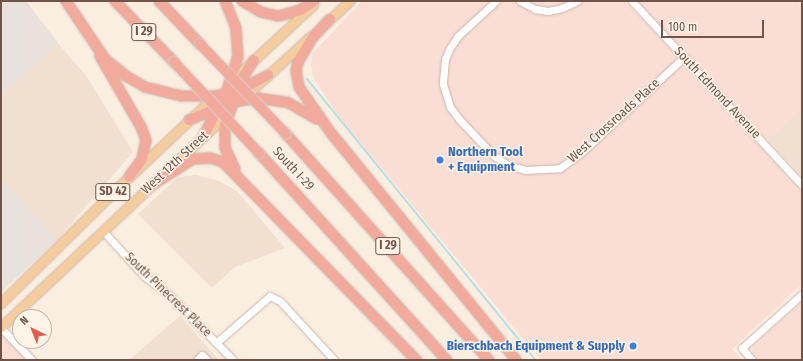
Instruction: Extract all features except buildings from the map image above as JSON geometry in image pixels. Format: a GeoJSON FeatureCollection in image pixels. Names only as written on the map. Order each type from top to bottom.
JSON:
{"type":"FeatureCollection","features":[{"type":"Feature","properties":{"kind":"highway"},"geometry":{"type":"LineString","coordinates":[[66,1],[97,49],[115,68],[145,86],[181,96],[215,96],[227,88]]}},
{"type":"Feature","properties":{"kind":"highway","name":"South I-29"},"geometry":{"type":"LineString","coordinates":[[115,1],[259,153],[446,360]]}},
{"type":"Feature","properties":{"kind":"highway","name":"South I-29"},"geometry":{"type":"LineString","coordinates":[[159,1],[286,134],[489,360]]}},
{"type":"Feature","properties":{"kind":"highway"},"geometry":{"type":"LineString","coordinates":[[225,1],[236,28],[238,48],[227,88],[224,110],[225,148],[232,164],[243,181]]}},
{"type":"Feature","properties":{"kind":"highway"},"geometry":{"type":"LineString","coordinates":[[242,1],[262,12],[279,16],[300,10],[314,1]]}},
{"type":"Feature","properties":{"kind":"highway"},"geometry":{"type":"LineString","coordinates":[[330,19],[307,45],[296,71],[299,88],[331,133],[516,360]]}},
{"type":"Feature","properties":{"kind":"highway"},"geometry":{"type":"LineString","coordinates":[[97,49],[103,65],[144,134],[146,146],[142,158],[128,177]]}},
{"type":"Feature","properties":{"kind":"highway"},"geometry":{"type":"LineString","coordinates":[[238,97],[254,60]]}},
{"type":"Feature","properties":{"kind":"highway"},"geometry":{"type":"LineString","coordinates":[[203,136],[224,110],[238,97],[268,75]]}},
{"type":"Feature","properties":{"kind":"highway"},"geometry":{"type":"LineString","coordinates":[[227,88],[238,97],[267,98],[287,102],[305,111],[331,133]]}},
{"type":"Feature","properties":{"kind":"highway"},"geometry":{"type":"LineString","coordinates":[[189,120],[224,110]]}},
{"type":"Feature","properties":{"kind":"highway"},"geometry":{"type":"LineString","coordinates":[[152,184],[184,164],[202,158],[223,162],[416,360]]}},
{"type":"Feature","properties":{"kind":"main road"},"geometry":{"type":"LineString","coordinates":[[227,88],[254,60],[317,1]]}},
{"type":"Feature","properties":{"kind":"main road"},"geometry":{"type":"LineString","coordinates":[[268,75],[350,1]]}},
{"type":"Feature","properties":{"kind":"main road","name":"West 12th Street"},"geometry":{"type":"LineString","coordinates":[[1,303],[128,177],[215,96]]}},
{"type":"Feature","properties":{"kind":"main road","name":"West 12th Street"},"geometry":{"type":"LineString","coordinates":[[1,328],[203,136]]}},
{"type":"Feature","properties":{"kind":"street","name":"West Crossroads Place"},"geometry":{"type":"LineString","coordinates":[[496,1],[458,36],[450,48],[445,59],[443,84],[450,108],[459,119],[493,155],[524,170],[560,168],[581,154],[684,58]]}},
{"type":"Feature","properties":{"kind":"street"},"geometry":{"type":"LineString","coordinates":[[520,1],[535,9],[548,11],[562,8],[576,1]]}},
{"type":"Feature","properties":{"kind":"street","name":"South Edmond Avenue"},"geometry":{"type":"LineString","coordinates":[[632,1],[802,185]]}},
{"type":"Feature","properties":{"kind":"street","name":"South Pinecrest Place"},"geometry":{"type":"LineString","coordinates":[[103,231],[144,276],[169,295],[217,342],[233,360]]}},
{"type":"Feature","properties":{"kind":"street"},"geometry":{"type":"LineString","coordinates":[[752,360],[742,348],[802,294]]}},
{"type":"Feature","properties":{"kind":"street"},"geometry":{"type":"LineString","coordinates":[[217,342],[270,296],[280,300],[334,360]]}},
{"type":"Feature","properties":{"kind":"street"},"geometry":{"type":"LineString","coordinates":[[1,328],[32,360]]}},
{"type":"Feature","properties":{"kind":"shaded area"},"geometry":{"type":"Polygon","coordinates":[[[1,1],[26,1],[58,43],[1,96],[1,1]]]}},
{"type":"Feature","properties":{"kind":"shaded area"},"geometry":{"type":"Polygon","coordinates":[[[362,1],[625,1],[802,192],[802,284],[732,349],[742,360],[541,360],[340,118],[314,79],[311,65],[312,54],[362,1]]]}},
{"type":"Feature","properties":{"kind":"shaded area"},"geometry":{"type":"Polygon","coordinates":[[[637,1],[797,1],[802,5],[802,108],[768,140],[637,1]]]}},
{"type":"Feature","properties":{"kind":"shaded area"},"geometry":{"type":"Polygon","coordinates":[[[58,43],[87,77],[133,152],[57,240],[1,179],[1,96],[58,43]]]}},
{"type":"Feature","properties":{"kind":"shaded area"},"geometry":{"type":"Polygon","coordinates":[[[802,108],[802,177],[768,140],[802,108]]]}},
{"type":"Feature","properties":{"kind":"shaded area"},"geometry":{"type":"Polygon","coordinates":[[[196,175],[219,181],[237,191],[285,248],[235,267],[212,288],[138,214],[178,177],[196,175]]]}},
{"type":"Feature","properties":{"kind":"shaded area"},"geometry":{"type":"Polygon","coordinates":[[[1,179],[57,240],[1,292],[1,179]]]}},
{"type":"Feature","properties":{"kind":"shaded area"},"geometry":{"type":"Polygon","coordinates":[[[802,301],[802,360],[758,360],[752,352],[753,346],[802,301]]]}},
{"type":"Feature","properties":{"kind":"shaded area"},"geometry":{"type":"Polygon","coordinates":[[[180,316],[219,360],[129,360],[180,316]]]}},
{"type":"Feature","properties":{"kind":"shaded area"},"geometry":{"type":"Polygon","coordinates":[[[1,332],[12,344],[12,349],[17,349],[27,360],[1,360],[1,332]]]}},
{"type":"Feature","properties":{"kind":"waterway"},"geometry":{"type":"LineString","coordinates":[[307,79],[535,360]]}},
{"type":"Feature","properties":{"kind":"place","name":"Northern Tool + Equipment"},"geometry":{"type":"Point","coordinates":[440,160]}},
{"type":"Feature","properties":{"kind":"place","name":"Bierschbach Equipment & Supply"},"geometry":{"type":"Point","coordinates":[633,346]}}]}
